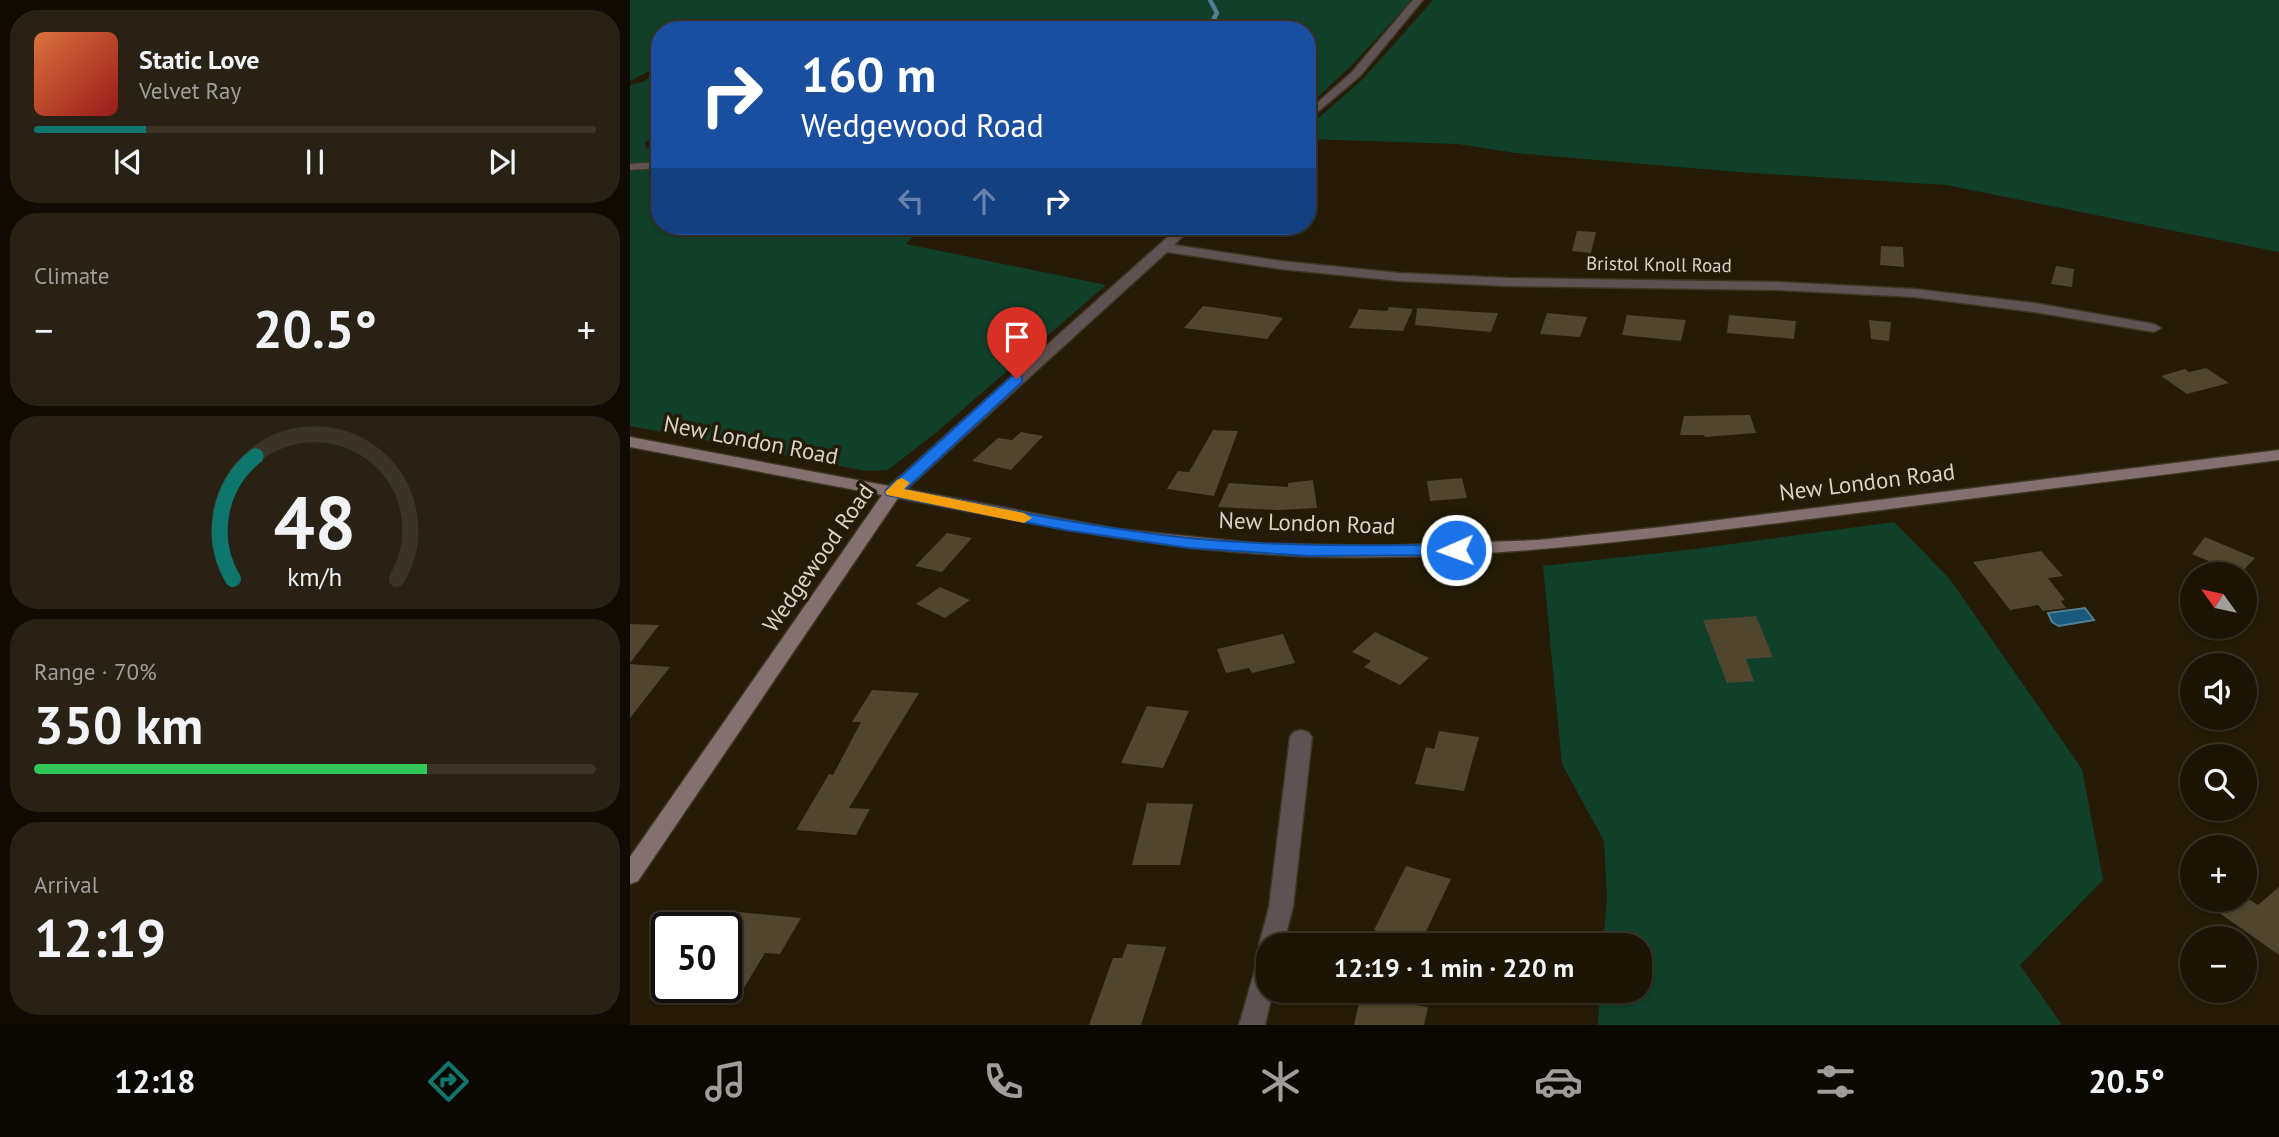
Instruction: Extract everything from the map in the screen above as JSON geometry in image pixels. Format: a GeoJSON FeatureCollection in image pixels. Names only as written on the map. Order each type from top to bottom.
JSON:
{"type":"FeatureCollection","features":[{"type":"Feature","properties":{"kind":"main road","name":"New London Road"},"geometry":{"type":"LineString","coordinates":[[630,442],[1065,526],[1140,537],[1264,549],[1381,552],[1538,545],[1662,532],[2279,455]]}},
{"type":"Feature","properties":{"kind":"main road","name":"Wedgewood Road"},"geometry":{"type":"LineString","coordinates":[[630,875],[893,492]]}},
{"type":"Feature","properties":{"kind":"street"},"geometry":{"type":"LineString","coordinates":[[1316,110],[1356,74],[1418,0]]}},
{"type":"Feature","properties":{"kind":"street","name":"Wedgewood Road"},"geometry":{"type":"LineString","coordinates":[[893,492],[1177,235]]}},
{"type":"Feature","properties":{"kind":"street","name":"Bristol Knoll Road"},"geometry":{"type":"LineString","coordinates":[[1163,247],[1289,267],[1401,277],[1777,285],[1938,295],[2021,305],[2154,328]]}},
{"type":"Feature","properties":{"kind":"street"},"geometry":{"type":"LineString","coordinates":[[1275,933],[1281,907],[1301,737]]}},
{"type":"Feature","properties":{"kind":"street"},"geometry":{"type":"LineString","coordinates":[[1252,1025],[1257,1003]]}},
{"type":"Feature","properties":{"kind":"lane"},"geometry":{"type":"LineString","coordinates":[[630,167],[651,166]]}},
{"type":"Feature","properties":{"kind":"green space"},"geometry":{"type":"Polygon","coordinates":[[[630,0],[1412,0],[1351,66],[1316,99],[1316,21],[651,21],[651,70],[630,81],[630,0]]]}},
{"type":"Feature","properties":{"kind":"green space"},"geometry":{"type":"Polygon","coordinates":[[[1433,0],[2279,0],[2279,252],[1946,185],[1738,172],[1516,153],[1458,144],[1316,139],[1316,120],[1363,79],[1433,0]]]}},
{"type":"Feature","properties":{"kind":"green space"},"geometry":{"type":"Polygon","coordinates":[[[651,76],[651,138],[644,143],[647,149],[651,148],[651,235],[914,235],[906,244],[1106,285],[938,431],[888,470],[866,471],[630,426],[630,85],[643,82],[651,76]]]}},
{"type":"Feature","properties":{"kind":"green space"},"geometry":{"type":"Polygon","coordinates":[[[1894,522],[1949,578],[2082,769],[2103,880],[2020,965],[2062,1025],[1598,1025],[1599,1003],[1652,1003],[1652,933],[1604,933],[1607,900],[1604,841],[1562,764],[1543,566],[1894,522]]]}},
{"type":"Feature","properties":{"kind":"water"},"geometry":{"type":"Polygon","coordinates":[[[2085,608],[2094,620],[2059,626],[2052,622],[2048,613],[2085,608]]]}},
{"type":"Feature","properties":{"kind":"building"},"geometry":{"type":"Polygon","coordinates":[[[1577,231],[1596,232],[1591,253],[1572,251],[1577,231]]]}},
{"type":"Feature","properties":{"kind":"building"},"geometry":{"type":"Polygon","coordinates":[[[1881,246],[1903,247],[1904,267],[1880,265],[1881,246]]]}},
{"type":"Feature","properties":{"kind":"building"},"geometry":{"type":"Polygon","coordinates":[[[2056,266],[2074,269],[2072,287],[2051,284],[2056,266]]]}},
{"type":"Feature","properties":{"kind":"building"},"geometry":{"type":"Polygon","coordinates":[[[1203,306],[1283,318],[1267,339],[1184,328],[1203,306]]]}},
{"type":"Feature","properties":{"kind":"building"},"geometry":{"type":"Polygon","coordinates":[[[1389,307],[1413,309],[1403,331],[1349,328],[1359,309],[1387,311],[1389,307]]]}},
{"type":"Feature","properties":{"kind":"building"},"geometry":{"type":"Polygon","coordinates":[[[1417,308],[1498,313],[1491,332],[1415,325],[1417,308]]]}},
{"type":"Feature","properties":{"kind":"building"},"geometry":{"type":"Polygon","coordinates":[[[1547,313],[1587,317],[1580,337],[1540,334],[1547,313]]]}},
{"type":"Feature","properties":{"kind":"building"},"geometry":{"type":"Polygon","coordinates":[[[1627,315],[1686,320],[1681,341],[1622,335],[1627,315]]]}},
{"type":"Feature","properties":{"kind":"building"},"geometry":{"type":"Polygon","coordinates":[[[1729,315],[1796,321],[1794,339],[1727,333],[1729,315]]]}},
{"type":"Feature","properties":{"kind":"building"},"geometry":{"type":"Polygon","coordinates":[[[1869,320],[1891,322],[1889,341],[1871,339],[1869,320]]]}},
{"type":"Feature","properties":{"kind":"building"},"geometry":{"type":"Polygon","coordinates":[[[2206,368],[2229,383],[2187,394],[2161,376],[2185,369],[2189,372],[2206,368]]]}},
{"type":"Feature","properties":{"kind":"building"},"geometry":{"type":"Polygon","coordinates":[[[1750,415],[1756,433],[1705,437],[1680,435],[1684,416],[1750,415]]]}},
{"type":"Feature","properties":{"kind":"building"},"geometry":{"type":"Polygon","coordinates":[[[1213,430],[1238,431],[1214,496],[1167,489],[1178,471],[1189,472],[1213,430]]]}},
{"type":"Feature","properties":{"kind":"building"},"geometry":{"type":"Polygon","coordinates":[[[1021,432],[1043,436],[1011,470],[972,461],[998,438],[1012,440],[1021,432]]]}},
{"type":"Feature","properties":{"kind":"building"},"geometry":{"type":"Polygon","coordinates":[[[1462,478],[1467,498],[1430,501],[1427,481],[1462,478]]]}},
{"type":"Feature","properties":{"kind":"building"},"geometry":{"type":"Polygon","coordinates":[[[1313,480],[1317,508],[1279,510],[1218,507],[1229,483],[1288,487],[1288,483],[1313,480]]]}},
{"type":"Feature","properties":{"kind":"building"},"geometry":{"type":"Polygon","coordinates":[[[947,533],[972,538],[942,572],[915,566],[947,533]]]}},
{"type":"Feature","properties":{"kind":"building"},"geometry":{"type":"Polygon","coordinates":[[[2205,537],[2255,558],[2251,562],[2211,562],[2192,554],[2205,537]]]}},
{"type":"Feature","properties":{"kind":"building"},"geometry":{"type":"Polygon","coordinates":[[[2041,551],[2063,576],[2048,578],[2065,600],[2061,601],[2066,608],[2043,611],[2038,605],[2010,610],[1973,562],[2041,551]]]}},
{"type":"Feature","properties":{"kind":"building"},"geometry":{"type":"Polygon","coordinates":[[[940,587],[970,600],[945,618],[916,604],[940,587]]]}},
{"type":"Feature","properties":{"kind":"building"},"geometry":{"type":"Polygon","coordinates":[[[1756,616],[1773,657],[1746,659],[1754,681],[1727,683],[1703,620],[1756,616]]]}},
{"type":"Feature","properties":{"kind":"building"},"geometry":{"type":"Polygon","coordinates":[[[630,624],[659,625],[630,663],[630,624]]]}},
{"type":"Feature","properties":{"kind":"building"},"geometry":{"type":"Polygon","coordinates":[[[1375,632],[1429,658],[1400,685],[1364,667],[1371,661],[1352,652],[1375,632]]]}},
{"type":"Feature","properties":{"kind":"building"},"geometry":{"type":"Polygon","coordinates":[[[1283,634],[1295,663],[1252,673],[1249,668],[1226,673],[1217,649],[1283,634]]]}},
{"type":"Feature","properties":{"kind":"building"},"geometry":{"type":"Polygon","coordinates":[[[630,664],[670,667],[630,718],[630,664]]]}},
{"type":"Feature","properties":{"kind":"building"},"geometry":{"type":"Polygon","coordinates":[[[872,690],[919,693],[849,808],[870,809],[856,835],[796,830],[829,774],[833,775],[861,722],[852,722],[872,690]]]}},
{"type":"Feature","properties":{"kind":"building"},"geometry":{"type":"Polygon","coordinates":[[[1147,706],[1189,711],[1163,768],[1121,763],[1147,706]]]}},
{"type":"Feature","properties":{"kind":"building"},"geometry":{"type":"Polygon","coordinates":[[[1439,731],[1479,737],[1464,791],[1415,784],[1426,747],[1434,749],[1439,731]]]}},
{"type":"Feature","properties":{"kind":"building"},"geometry":{"type":"Polygon","coordinates":[[[1147,803],[1193,804],[1180,865],[1132,865],[1147,803]]]}},
{"type":"Feature","properties":{"kind":"building"},"geometry":{"type":"Polygon","coordinates":[[[1406,866],[1451,879],[1425,933],[1384,933],[1374,930],[1406,866]]]}},
{"type":"Feature","properties":{"kind":"building"},"geometry":{"type":"Polygon","coordinates":[[[2279,887],[2279,955],[2257,939],[2257,926],[2238,926],[2218,912],[2257,912],[2258,905],[2279,887]]]}},
{"type":"Feature","properties":{"kind":"building"},"geometry":{"type":"Polygon","coordinates":[[[742,912],[801,918],[780,954],[765,953],[742,991],[742,912]]]}},
{"type":"Feature","properties":{"kind":"building"},"geometry":{"type":"Polygon","coordinates":[[[1127,944],[1166,947],[1141,1025],[1089,1025],[1113,958],[1122,958],[1127,944]]]}},
{"type":"Feature","properties":{"kind":"building"},"geometry":{"type":"Polygon","coordinates":[[[1359,1003],[1409,1003],[1428,1007],[1424,1025],[1354,1025],[1359,1003]]]}},
{"type":"Feature","properties":{"kind":"waterway"},"geometry":{"type":"LineString","coordinates":[[1210,0],[1217,13],[1214,18],[1216,21]]}},
{"type":"Feature","properties":{"kind":"slow traffic"},"geometry":{"type":"LineString","coordinates":[[902,483],[893,492],[1024,518]]}},
{"type":"Feature","properties":{"kind":"route"},"geometry":{"type":"LineString","coordinates":[[1017,379],[893,492],[1065,526],[1189,543],[1309,551],[1456,550]]}}]}
